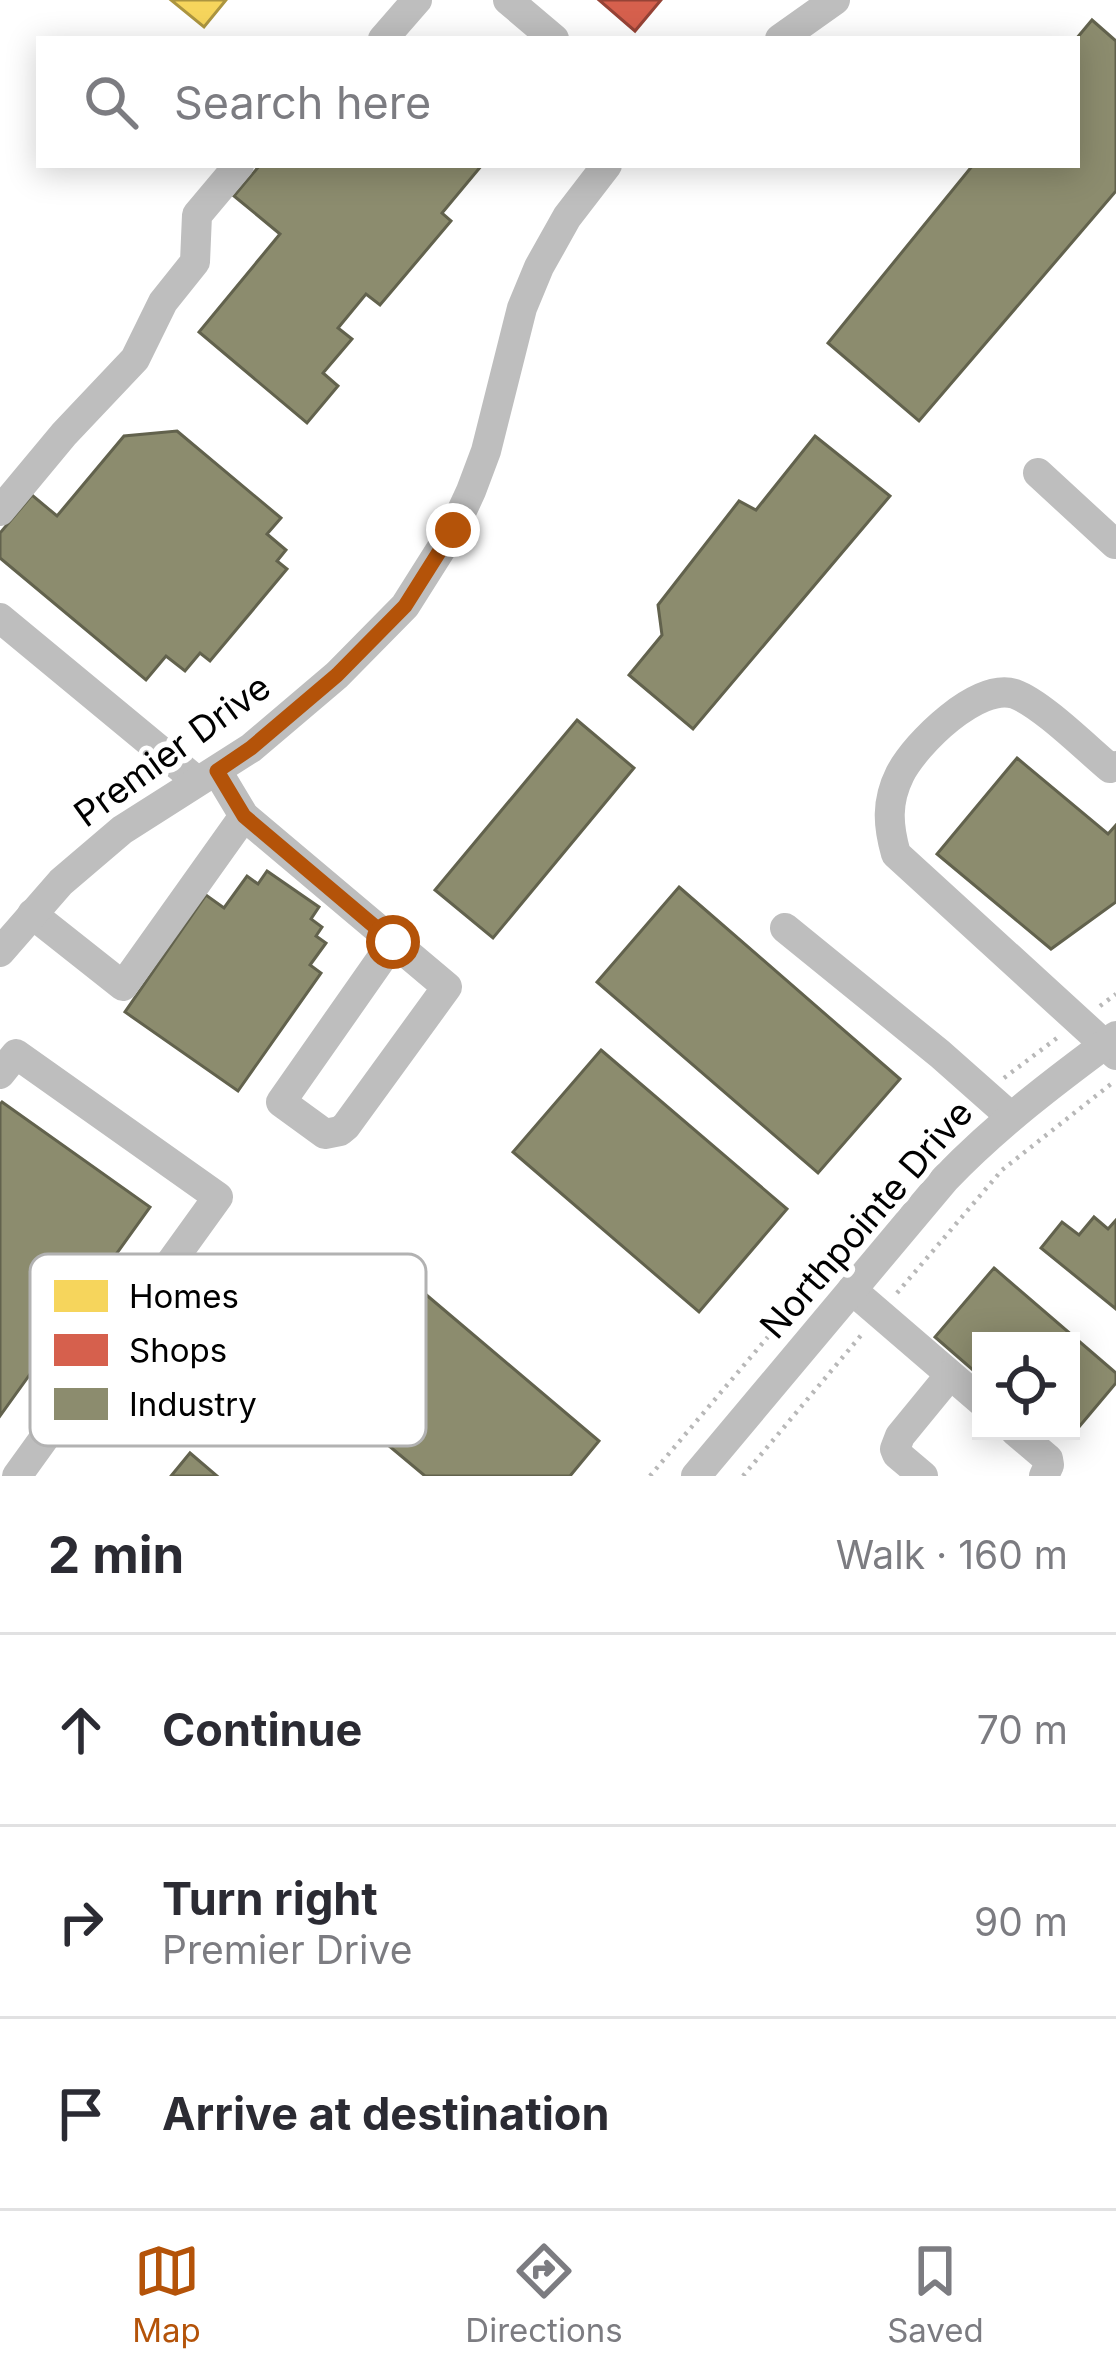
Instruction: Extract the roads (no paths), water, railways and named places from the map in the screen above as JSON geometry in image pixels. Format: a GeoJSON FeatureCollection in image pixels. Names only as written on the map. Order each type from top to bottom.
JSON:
{"type":"FeatureCollection","features":[{"type":"Feature","properties":{"kind":"street"},"geometry":{"type":"LineString","coordinates":[[386,36],[417,0]]}},
{"type":"Feature","properties":{"kind":"street"},"geometry":{"type":"LineString","coordinates":[[508,0],[550,36]]}},
{"type":"Feature","properties":{"kind":"street"},"geometry":{"type":"LineString","coordinates":[[784,36],[835,0]]}},
{"type":"Feature","properties":{"kind":"street"},"geometry":{"type":"LineString","coordinates":[[0,511],[64,434],[136,359],[163,302],[195,262],[197,215],[236,168]]}},
{"type":"Feature","properties":{"kind":"street","name":"Premier Drive"},"geometry":{"type":"LineString","coordinates":[[0,952],[62,882],[122,830],[251,748],[337,675],[405,606],[453,530],[479,471],[522,308],[539,267],[567,217],[605,168]]}},
{"type":"Feature","properties":{"kind":"street"},"geometry":{"type":"LineString","coordinates":[[1038,473],[1116,542]]}},
{"type":"Feature","properties":{"kind":"street"},"geometry":{"type":"LineString","coordinates":[[0,618],[207,776],[244,816],[448,987],[346,1126],[325,1134],[281,1102],[393,942]]}},
{"type":"Feature","properties":{"kind":"street"},"geometry":{"type":"LineString","coordinates":[[1113,1045],[905,863],[896,854],[888,827],[901,772],[926,740],[980,697],[1010,692],[1030,702],[1110,768],[1116,766]]}},
{"type":"Feature","properties":{"kind":"street"},"geometry":{"type":"LineString","coordinates":[[32,914],[123,986],[244,816]]}},
{"type":"Feature","properties":{"kind":"street"},"geometry":{"type":"LineString","coordinates":[[785,928],[1010,1116]]}},
{"type":"Feature","properties":{"kind":"street","name":"Northpointe Drive"},"geometry":{"type":"LineString","coordinates":[[696,1476],[945,1180],[1010,1116],[1113,1045]]}},
{"type":"Feature","properties":{"kind":"street"},"geometry":{"type":"LineString","coordinates":[[0,1074],[16,1054],[218,1197],[177,1254]]}},
{"type":"Feature","properties":{"kind":"street"},"geometry":{"type":"LineString","coordinates":[[852,1290],[972,1393]]}},
{"type":"Feature","properties":{"kind":"street"},"geometry":{"type":"LineString","coordinates":[[923,1476],[895,1449],[900,1436],[950,1375]]}},
{"type":"Feature","properties":{"kind":"street"},"geometry":{"type":"LineString","coordinates":[[1026,1440],[1048,1459],[1044,1476]]}},
{"type":"Feature","properties":{"kind":"street"},"geometry":{"type":"LineString","coordinates":[[16,1476],[38,1446]]}}]}
